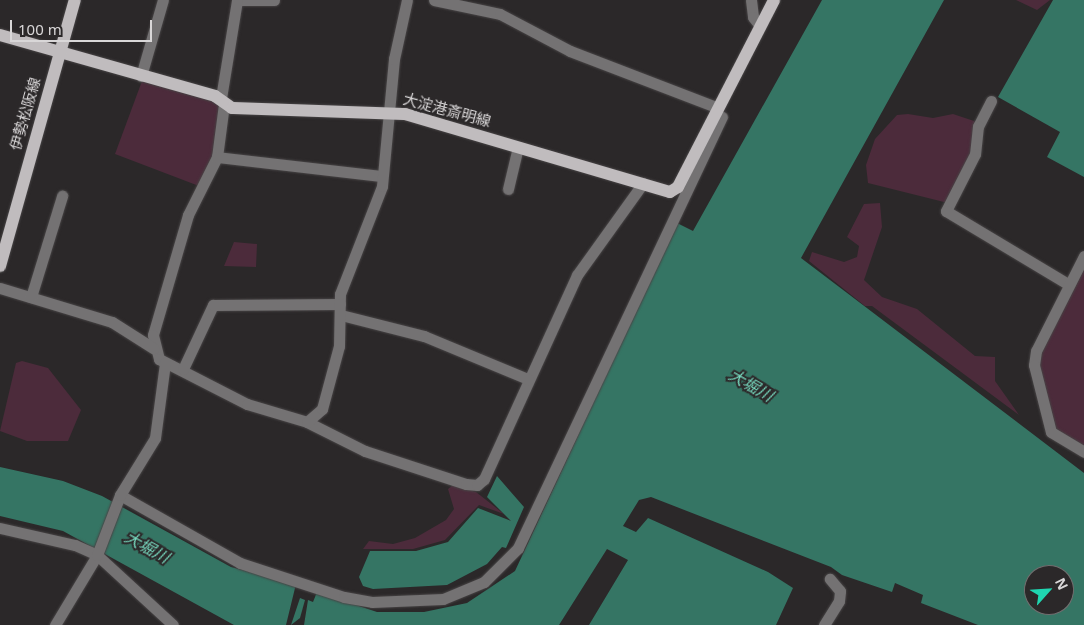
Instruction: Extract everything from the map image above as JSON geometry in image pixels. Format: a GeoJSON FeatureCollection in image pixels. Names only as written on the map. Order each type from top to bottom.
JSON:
{"type":"FeatureCollection","features":[{"type":"Feature","properties":{"kind":"main road","name":"伊勢松阪線"},"geometry":{"type":"LineString","coordinates":[[0,266],[75,0]]}},
{"type":"Feature","properties":{"kind":"main road","name":"大淀港斎明線"},"geometry":{"type":"LineString","coordinates":[[0,35],[223,101],[240,110],[391,112],[643,182],[670,192],[677,189],[719,112],[774,0]]}},
{"type":"Feature","properties":{"kind":"street"},"geometry":{"type":"LineString","coordinates":[[141,76],[163,0]]}},
{"type":"Feature","properties":{"kind":"street"},"geometry":{"type":"LineString","coordinates":[[153,348],[153,335],[188,215],[216,157],[237,0],[274,0]]}},
{"type":"Feature","properties":{"kind":"street"},"geometry":{"type":"LineString","coordinates":[[307,422],[322,409],[339,346],[341,310],[347,267],[378,202],[391,112],[394,59],[406,0]]}},
{"type":"Feature","properties":{"kind":"street"},"geometry":{"type":"LineString","coordinates":[[120,495],[240,564],[344,597],[372,602],[443,599],[484,582],[518,548],[719,112],[570,51],[500,14],[434,0]]}},
{"type":"Feature","properties":{"kind":"street"},"geometry":{"type":"LineString","coordinates":[[751,0],[753,17],[760,26]]}},
{"type":"Feature","properties":{"kind":"street"},"geometry":{"type":"LineString","coordinates":[[991,101],[978,126],[975,154],[946,211],[1068,284]]}},
{"type":"Feature","properties":{"kind":"street"},"geometry":{"type":"LineString","coordinates":[[508,189],[518,147]]}},
{"type":"Feature","properties":{"kind":"street"},"geometry":{"type":"LineString","coordinates":[[216,157],[382,176]]}},
{"type":"Feature","properties":{"kind":"street"},"geometry":{"type":"LineString","coordinates":[[0,288],[112,322],[153,348],[165,364],[183,369],[247,404],[307,422],[365,451],[477,485],[494,461],[528,379],[577,275],[643,182]]}},
{"type":"Feature","properties":{"kind":"street"},"geometry":{"type":"LineString","coordinates":[[31,297],[62,196]]}},
{"type":"Feature","properties":{"kind":"street"},"geometry":{"type":"LineString","coordinates":[[1084,256],[1068,284],[1036,351],[1034,366],[1051,432],[1084,452]]}},
{"type":"Feature","properties":{"kind":"street"},"geometry":{"type":"LineString","coordinates":[[183,369],[213,305],[341,310],[424,336],[528,379]]}},
{"type":"Feature","properties":{"kind":"street"},"geometry":{"type":"LineString","coordinates":[[55,625],[98,556],[120,495],[160,424],[165,364]]}},
{"type":"Feature","properties":{"kind":"street"},"geometry":{"type":"LineString","coordinates":[[0,528],[75,545],[98,556],[173,625]]}},
{"type":"Feature","properties":{"kind":"street"},"geometry":{"type":"LineString","coordinates":[[824,625],[839,596],[830,579]]}},
{"type":"Feature","properties":{"kind":"shaded area"},"geometry":{"type":"Polygon","coordinates":[[[1016,0],[1050,0],[1037,10],[1016,0]]]}},
{"type":"Feature","properties":{"kind":"shaded area"},"geometry":{"type":"Polygon","coordinates":[[[142,81],[216,101],[221,108],[214,155],[199,186],[115,154],[142,81]]]}},
{"type":"Feature","properties":{"kind":"shaded area"},"geometry":{"type":"Polygon","coordinates":[[[908,114],[933,118],[953,114],[977,122],[975,152],[948,203],[868,183],[866,165],[875,139],[897,115],[908,114]]]}},
{"type":"Feature","properties":{"kind":"shaded area"},"geometry":{"type":"Polygon","coordinates":[[[880,203],[882,227],[864,280],[882,297],[917,309],[975,356],[995,357],[995,381],[1019,415],[872,306],[865,306],[809,261],[812,252],[844,262],[857,257],[859,246],[847,237],[864,204],[880,203]]]}},
{"type":"Feature","properties":{"kind":"shaded area"},"geometry":{"type":"Polygon","coordinates":[[[234,242],[257,244],[256,267],[224,266],[234,242]]]}},
{"type":"Feature","properties":{"kind":"shaded area"},"geometry":{"type":"Polygon","coordinates":[[[1084,262],[1084,453],[1051,432],[1036,351],[1084,262]]]}},
{"type":"Feature","properties":{"kind":"shaded area"},"geometry":{"type":"Polygon","coordinates":[[[22,361],[48,368],[81,410],[68,441],[27,441],[0,431],[16,363],[22,361]]]}},
{"type":"Feature","properties":{"kind":"shaded area"},"geometry":{"type":"Polygon","coordinates":[[[453,485],[476,492],[504,514],[479,505],[445,540],[413,549],[363,549],[369,541],[393,544],[415,538],[446,520],[454,509],[448,489],[453,485]]]}},
{"type":"Feature","properties":{"kind":"water","name":"大堀川"},"geometry":{"type":"Polygon","coordinates":[[[822,0],[944,0],[801,258],[1084,473],[1084,625],[978,625],[921,603],[923,595],[895,583],[892,592],[842,575],[831,567],[651,497],[639,500],[623,526],[636,532],[648,518],[768,572],[793,588],[776,625],[589,625],[628,560],[607,549],[559,625],[304,625],[308,600],[313,602],[317,592],[377,612],[424,612],[467,603],[515,571],[677,223],[693,231],[822,0]]]}},
{"type":"Feature","properties":{"kind":"water"},"geometry":{"type":"Polygon","coordinates":[[[1053,0],[1084,0],[1084,177],[1047,157],[1060,132],[998,97],[1053,0]]]}},
{"type":"Feature","properties":{"kind":"water","name":"大堀川"},"geometry":{"type":"Polygon","coordinates":[[[0,467],[63,481],[102,496],[231,567],[296,584],[286,625],[234,625],[63,531],[0,516],[0,467]]]}},
{"type":"Feature","properties":{"kind":"water"},"geometry":{"type":"Polygon","coordinates":[[[497,476],[524,507],[506,548],[502,547],[487,564],[447,585],[373,589],[363,586],[359,577],[370,551],[416,551],[448,542],[478,508],[511,521],[487,497],[497,476]]]}},
{"type":"Feature","properties":{"kind":"water"},"geometry":{"type":"Polygon","coordinates":[[[300,598],[305,600],[300,618],[291,625],[300,598]]]}}]}
